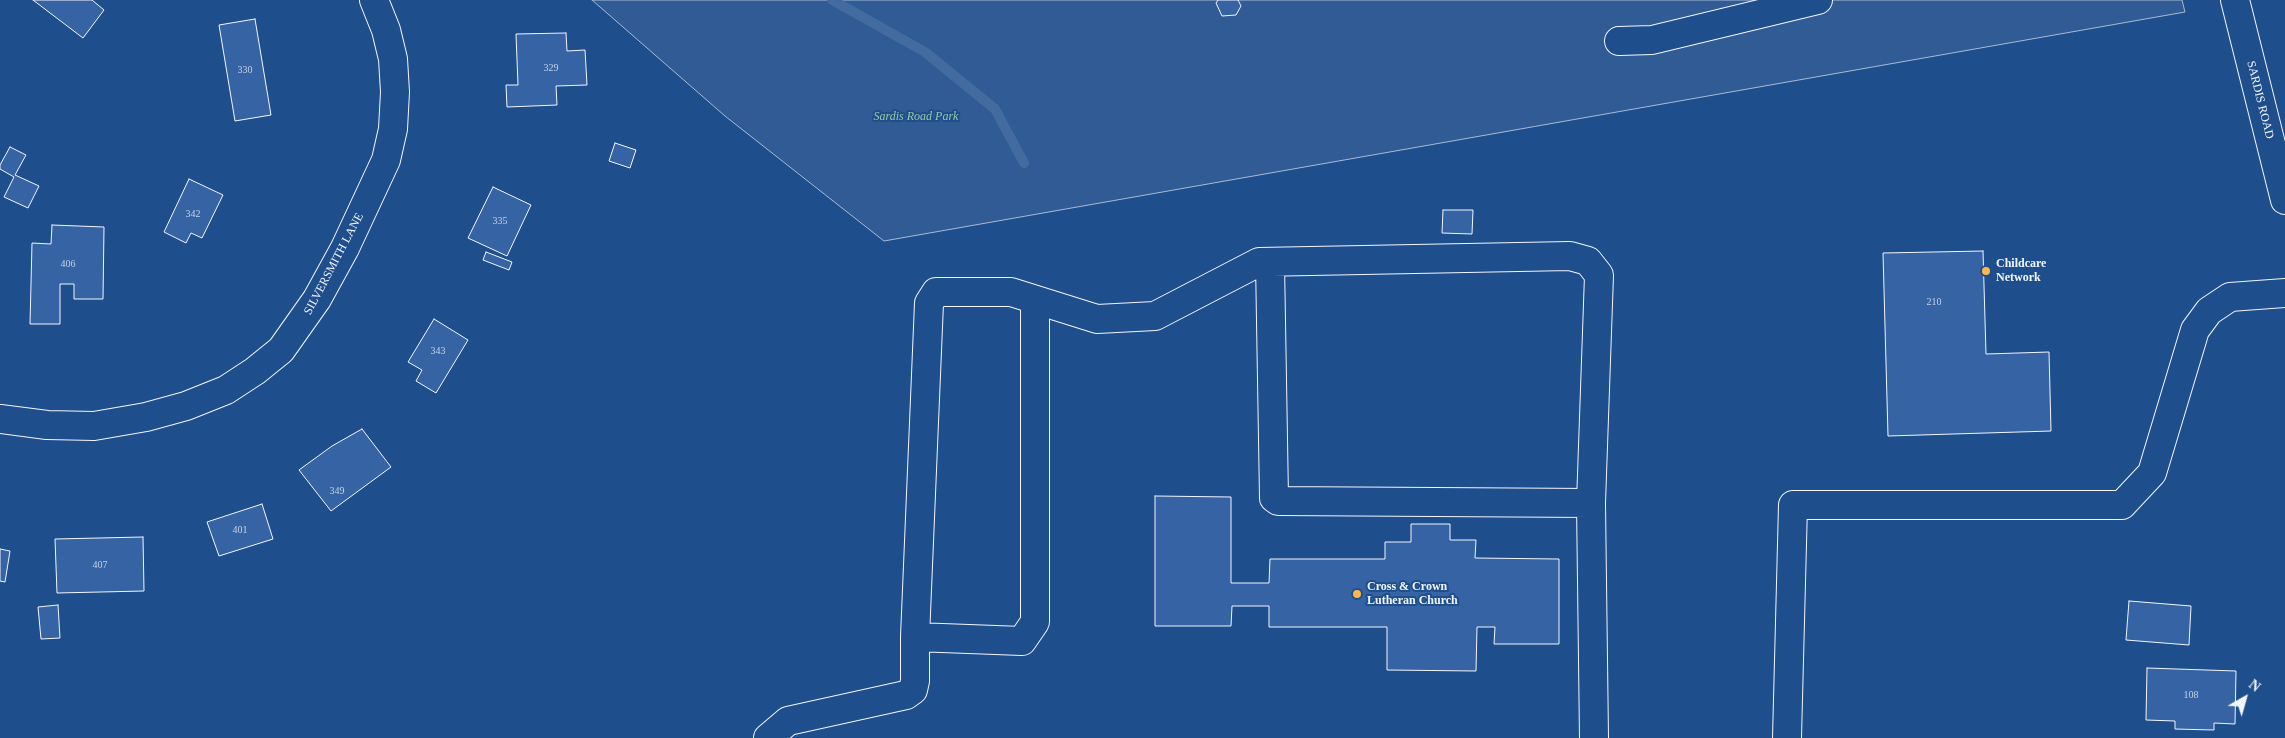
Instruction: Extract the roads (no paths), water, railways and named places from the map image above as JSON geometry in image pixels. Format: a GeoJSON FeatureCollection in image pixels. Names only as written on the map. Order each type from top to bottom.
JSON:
{"type":"FeatureCollection","features":[{"type":"Feature","properties":{"kind":"street","name":"SILVERSMITH LANE"},"geometry":{"type":"LineString","coordinates":[[0,419],[47,425],[94,426],[146,417],[186,406],[226,390],[255,371],[280,350],[317,299],[345,248],[386,160],[393,129],[395,92],[393,58],[386,30],[374,0]]}},
{"type":"Feature","properties":{"kind":"street"},"geometry":{"type":"LineString","coordinates":[[1619,41],[1652,40],[1818,0]]}},
{"type":"Feature","properties":{"kind":"street","name":"SARDIS ROAD"},"geometry":{"type":"LineString","coordinates":[[2235,0],[2285,200]]}},
{"type":"Feature","properties":{"kind":"street"},"geometry":{"type":"LineString","coordinates":[[768,738],[788,721],[906,695],[913,690],[915,681],[915,636],[929,303],[936,292],[1011,292],[1097,319],[1155,316],[1259,262],[1570,256],[1588,261],[1599,275],[1591,503],[1594,738]]}},
{"type":"Feature","properties":{"kind":"street"},"geometry":{"type":"LineString","coordinates":[[1270,262],[1274,498],[1278,500],[1591,503]]}},
{"type":"Feature","properties":{"kind":"street"},"geometry":{"type":"LineString","coordinates":[[1787,738],[1792,505],[2122,505],[2152,473],[2194,330],[2209,311],[2230,296],[2285,294]]}},
{"type":"Feature","properties":{"kind":"street"},"geometry":{"type":"LineString","coordinates":[[915,636],[1022,641],[1035,622],[1035,300]]}},
{"type":"Feature","properties":{"kind":"waterway"},"geometry":{"type":"LineString","coordinates":[[832,0],[925,52],[995,109],[1024,163]]}},
{"type":"Feature","properties":{"kind":"place","name":"Childcare Network"},"geometry":{"type":"Point","coordinates":[1986,271]}},
{"type":"Feature","properties":{"kind":"place","name":"Cross & Crown Lutheran Church"},"geometry":{"type":"Point","coordinates":[1357,594]}},
{"type":"Feature","properties":{"kind":"park label","name":"Sardis Road Park"},"geometry":{"type":"Point","coordinates":[916,117]}}]}
